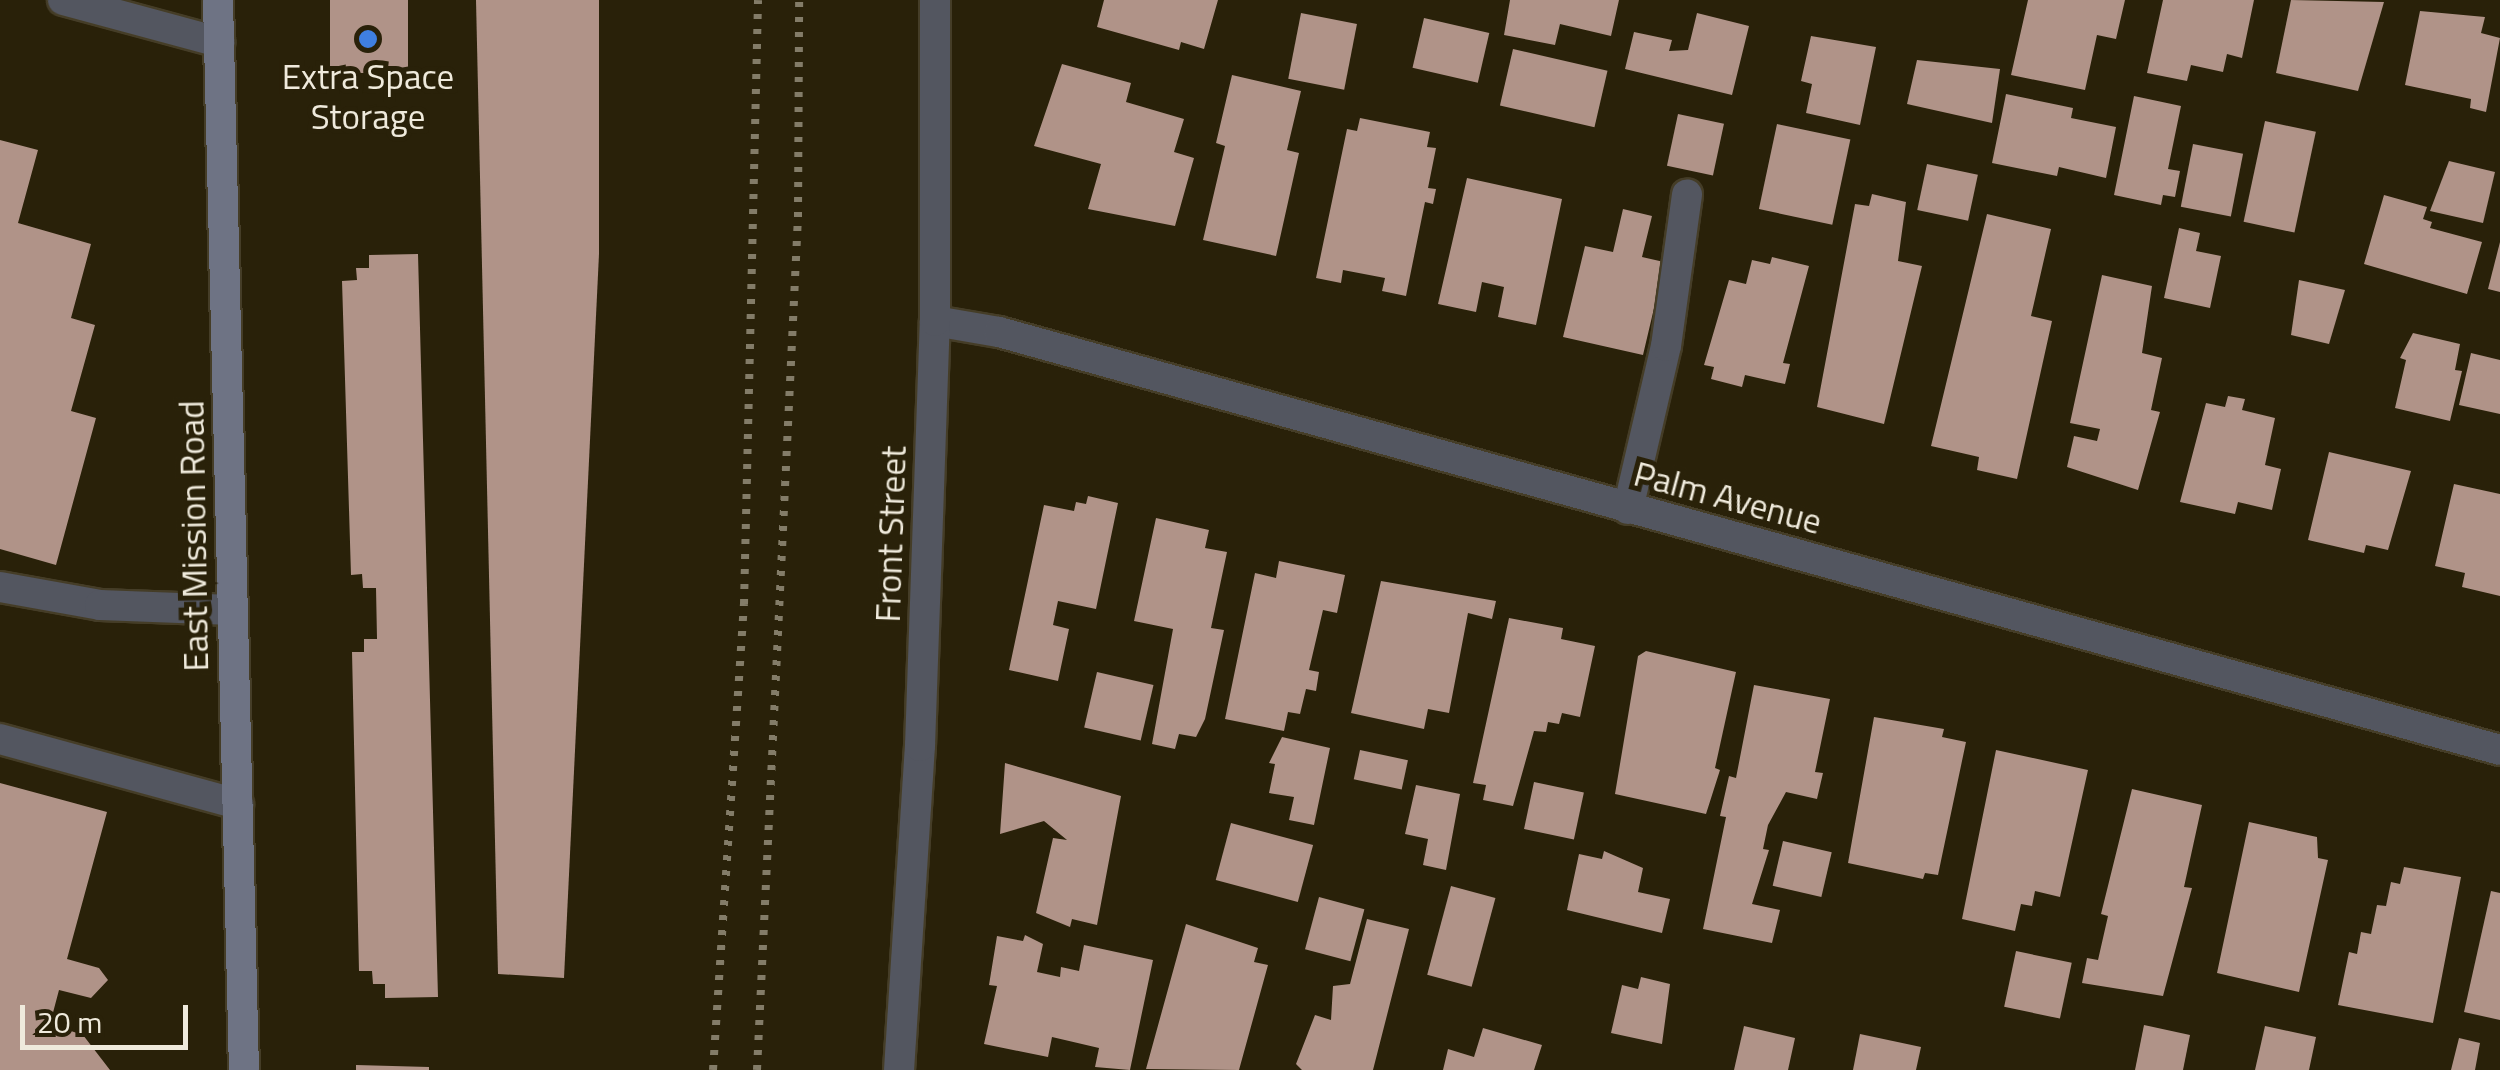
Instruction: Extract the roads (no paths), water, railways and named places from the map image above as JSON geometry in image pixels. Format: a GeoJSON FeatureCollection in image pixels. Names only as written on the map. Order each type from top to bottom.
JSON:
{"type":"FeatureCollection","features":[{"type":"Feature","properties":{"kind":"main road","name":"East Mission Road"},"geometry":{"type":"LineString","coordinates":[[218,0],[244,1070]]}},
{"type":"Feature","properties":{"kind":"street"},"geometry":{"type":"LineString","coordinates":[[63,0],[218,42]]}},
{"type":"Feature","properties":{"kind":"street","name":"Front Street"},"geometry":{"type":"LineString","coordinates":[[899,1070],[920,746],[935,321],[935,0]]}},
{"type":"Feature","properties":{"kind":"street"},"geometry":{"type":"LineString","coordinates":[[1628,509],[1666,346],[1687,194]]}},
{"type":"Feature","properties":{"kind":"street","name":"Palm Avenue"},"geometry":{"type":"LineString","coordinates":[[935,321],[1000,332],[2500,750]]}},
{"type":"Feature","properties":{"kind":"street"},"geometry":{"type":"LineString","coordinates":[[0,587],[100,605],[232,610]]}},
{"type":"Feature","properties":{"kind":"street"},"geometry":{"type":"LineString","coordinates":[[0,739],[238,804]]}},
{"type":"Feature","properties":{"kind":"railway"},"geometry":{"type":"LineString","coordinates":[[713,1070],[744,604],[758,0]]}},
{"type":"Feature","properties":{"kind":"railway"},"geometry":{"type":"LineString","coordinates":[[757,1070],[798,217],[799,0]]}},
{"type":"Feature","properties":{"kind":"place","name":"Extra Space Storage"},"geometry":{"type":"Point","coordinates":[368,39]}}]}
